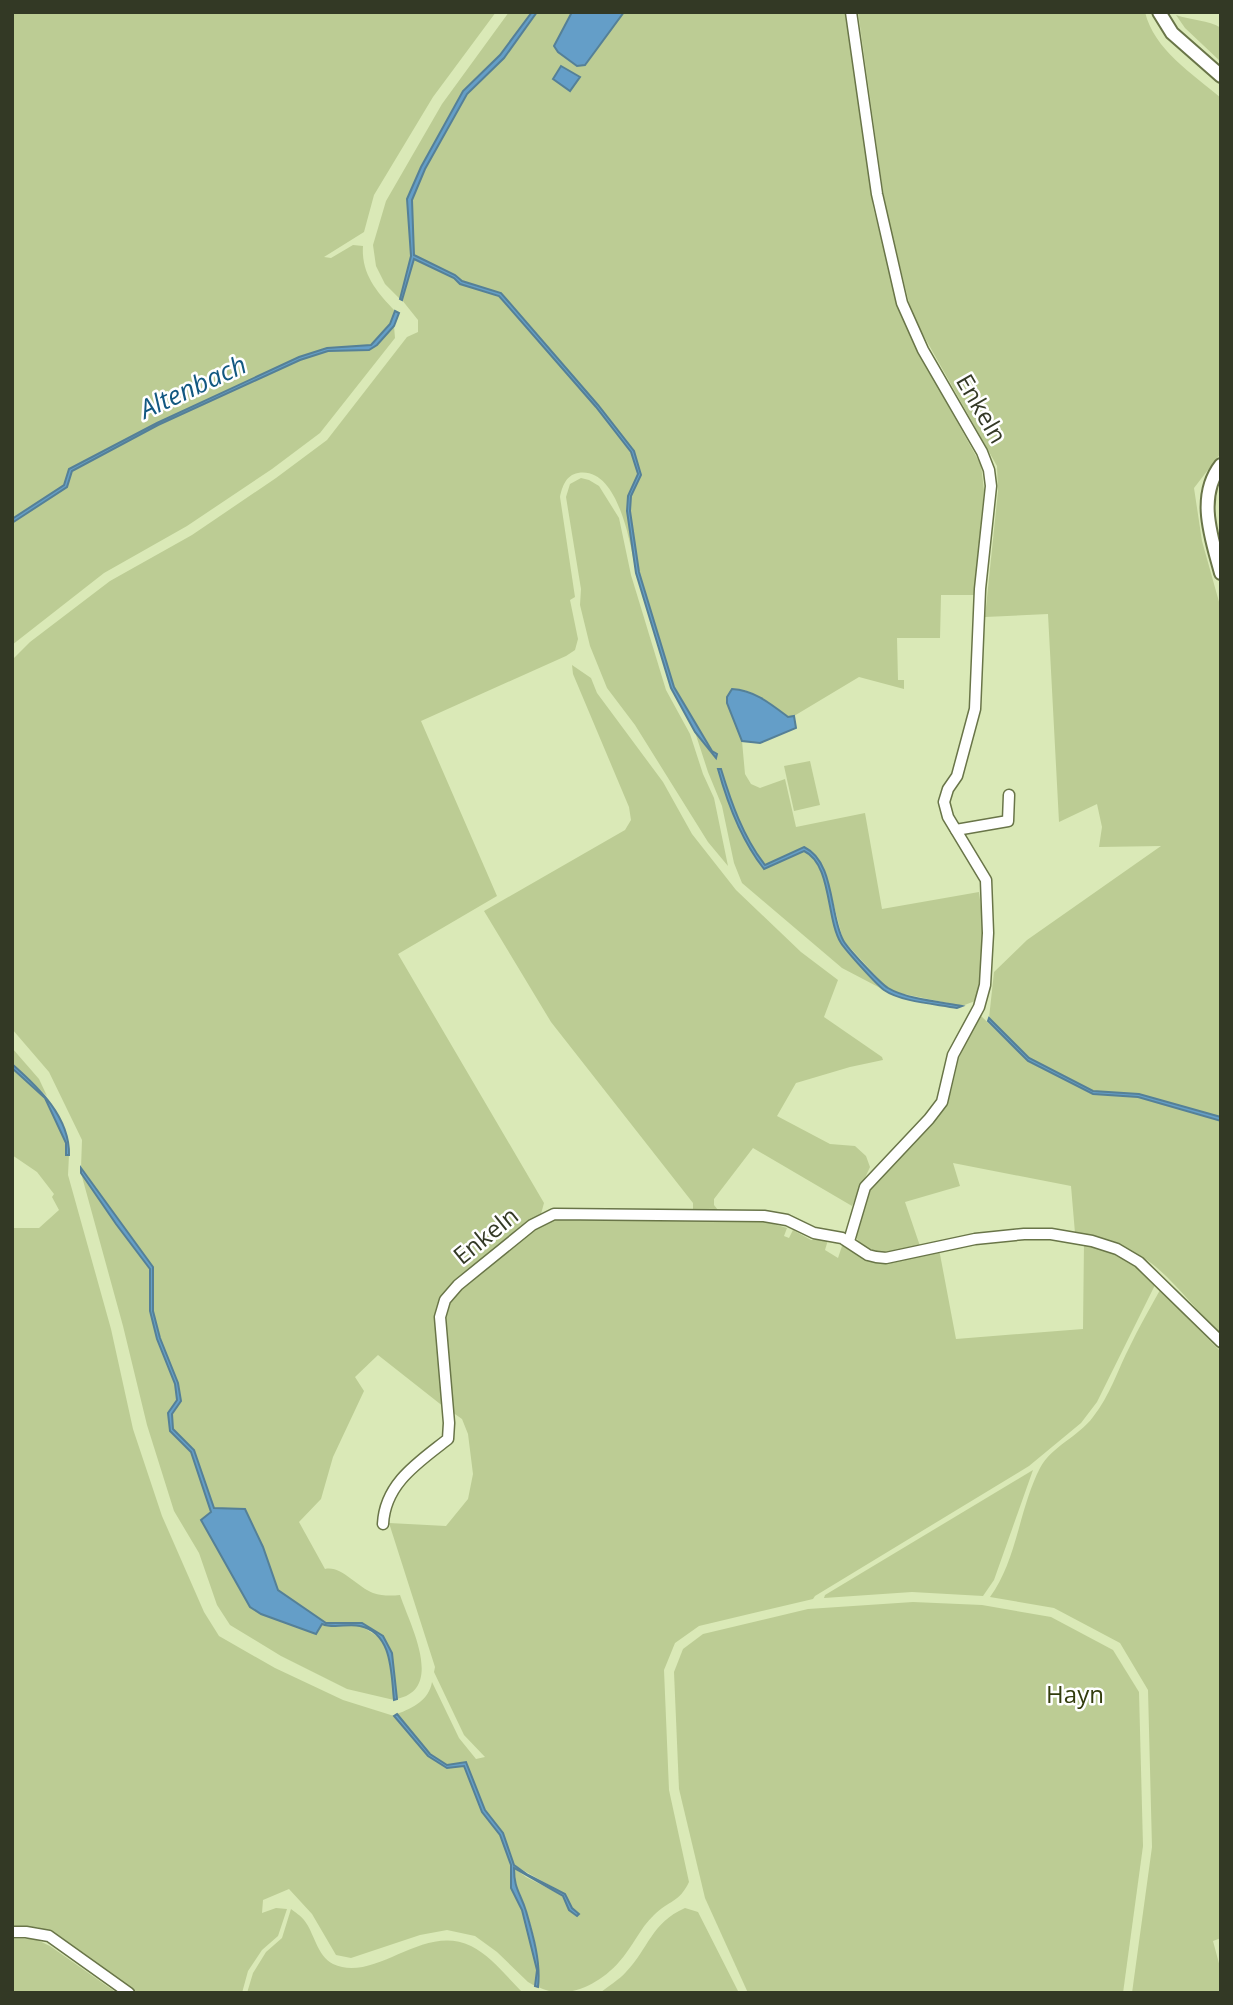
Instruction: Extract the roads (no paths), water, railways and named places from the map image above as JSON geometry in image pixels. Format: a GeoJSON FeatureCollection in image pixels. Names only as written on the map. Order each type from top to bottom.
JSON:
{"type":"FeatureCollection","features":[{"type":"Feature","properties":{"kind":"street","name":"Enkeln"},"geometry":{"type":"LineString","coordinates":[[849,1241],[859,1202],[869,1182],[938,1108],[946,1093],[956,1049],[984,993],[988,953],[986,880],[946,811],[944,799],[957,776],[975,709],[979,589],[990,478],[982,452],[923,350],[902,303],[877,194],[852,12]]}},
{"type":"Feature","properties":{"kind":"street"},"geometry":{"type":"LineString","coordinates":[[1159,12],[1172,33],[1221,76]]}},
{"type":"Feature","properties":{"kind":"street"},"geometry":{"type":"LineString","coordinates":[[1221,465],[1212,479],[1208,500],[1211,532],[1221,573]]}},
{"type":"Feature","properties":{"kind":"street"},"geometry":{"type":"LineString","coordinates":[[956,830],[1009,821],[1009,794]]}},
{"type":"Feature","properties":{"kind":"street","name":"Enkeln"},"geometry":{"type":"LineString","coordinates":[[383,1524],[383,1510],[392,1489],[412,1467],[448,1439],[440,1317],[445,1300],[458,1285],[532,1225],[554,1214],[568,1212],[764,1216],[787,1220],[814,1233],[849,1241],[868,1255],[886,1258],[975,1239],[1024,1234],[1051,1234],[1092,1241],[1117,1249],[1139,1262],[1221,1342]]}},
{"type":"Feature","properties":{"kind":"street"},"geometry":{"type":"LineString","coordinates":[[12,1933],[26,1932],[49,1936],[129,1993]]}},
{"type":"Feature","properties":{"kind":"water"},"geometry":{"type":"Polygon","coordinates":[[[532,12],[537,12],[504,58],[467,94],[425,169],[412,200],[414,255],[462,281],[501,293],[634,451],[641,475],[631,496],[630,511],[639,572],[674,687],[712,751],[717,754],[716,758],[695,732],[671,688],[636,573],[627,511],[628,496],[638,474],[631,452],[596,407],[499,296],[460,284],[454,278],[414,259],[402,300],[400,299],[411,256],[407,199],[421,167],[463,91],[500,55],[532,12]]]}},
{"type":"Feature","properties":{"kind":"water"},"geometry":{"type":"Polygon","coordinates":[[[572,12],[624,12],[585,65],[577,66],[554,46],[572,12]]]}},
{"type":"Feature","properties":{"kind":"water"},"geometry":{"type":"Polygon","coordinates":[[[561,66],[580,77],[570,91],[553,79],[561,66]]]}},
{"type":"Feature","properties":{"kind":"water"},"geometry":{"type":"Polygon","coordinates":[[[395,311],[399,313],[394,326],[369,350],[328,351],[300,360],[158,425],[72,471],[67,487],[12,523],[12,519],[64,485],[69,469],[157,423],[299,357],[327,348],[371,345],[390,324],[395,311]]]}},
{"type":"Feature","properties":{"kind":"water"},"geometry":{"type":"Polygon","coordinates":[[[732,689],[755,695],[788,717],[794,716],[796,728],[760,743],[742,741],[727,703],[732,689]]]}},
{"type":"Feature","properties":{"kind":"water"},"geometry":{"type":"Polygon","coordinates":[[[718,769],[721,769],[744,831],[765,865],[804,847],[814,854],[826,876],[843,940],[879,980],[888,988],[904,995],[962,1006],[957,1008],[909,1000],[880,987],[841,943],[836,933],[824,879],[813,858],[804,851],[764,869],[736,822],[718,769]]]}},
{"type":"Feature","properties":{"kind":"water"},"geometry":{"type":"Polygon","coordinates":[[[989,1018],[1029,1058],[1093,1091],[1139,1094],[1221,1117],[1221,1121],[1138,1097],[1093,1094],[1028,1061],[988,1021],[989,1018]]]}},
{"type":"Feature","properties":{"kind":"water"},"geometry":{"type":"Polygon","coordinates":[[[12,1064],[51,1104],[64,1128],[69,1155],[66,1155],[66,1143],[45,1098],[12,1068],[12,1064]]]}},
{"type":"Feature","properties":{"kind":"water"},"geometry":{"type":"Polygon","coordinates":[[[81,1168],[153,1267],[153,1311],[160,1338],[178,1383],[181,1401],[172,1414],[173,1429],[194,1450],[214,1508],[245,1509],[263,1547],[278,1590],[326,1623],[362,1623],[383,1636],[392,1653],[397,1699],[394,1700],[388,1656],[379,1637],[371,1630],[355,1625],[322,1624],[316,1634],[261,1614],[250,1607],[201,1520],[211,1512],[191,1452],[170,1431],[168,1413],[177,1400],[175,1384],[157,1339],[150,1311],[150,1269],[81,1173],[81,1168]]]}},
{"type":"Feature","properties":{"kind":"water"},"geometry":{"type":"Polygon","coordinates":[[[397,1714],[430,1754],[447,1765],[466,1762],[485,1810],[503,1833],[514,1865],[565,1894],[572,1908],[579,1914],[577,1916],[569,1910],[563,1896],[514,1868],[516,1886],[536,1949],[538,1987],[535,1986],[537,1970],[522,1910],[511,1888],[511,1865],[500,1835],[482,1812],[464,1766],[447,1768],[428,1756],[394,1716],[397,1714]]]}},
{"type":"Feature","properties":{"kind":"water label","name":"Altenbach"},"geometry":{"type":"Point","coordinates":[193,387]}},
{"type":"Feature","properties":{"kind":"park label","name":"Hayn"},"geometry":{"type":"Point","coordinates":[1075,1695]}}]}
